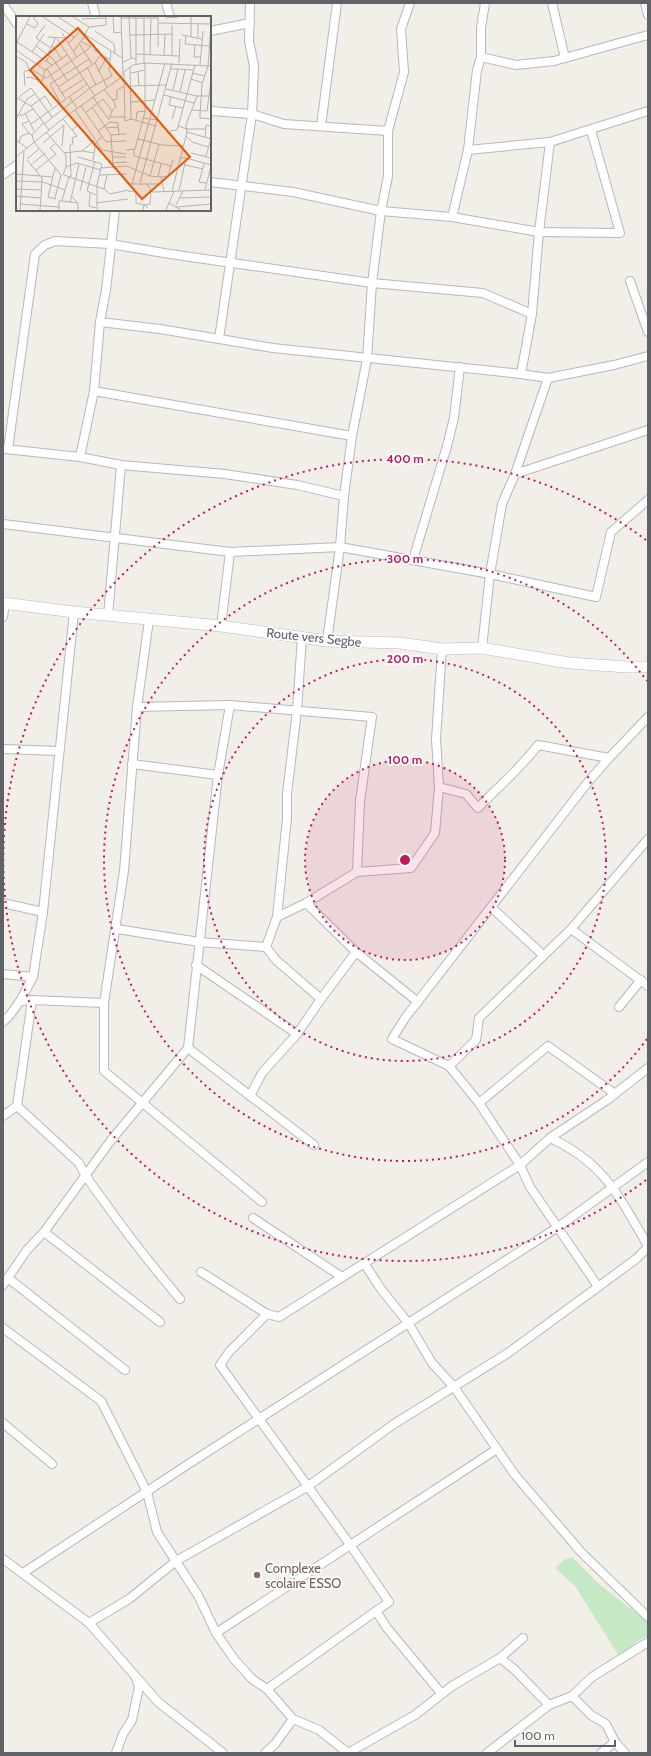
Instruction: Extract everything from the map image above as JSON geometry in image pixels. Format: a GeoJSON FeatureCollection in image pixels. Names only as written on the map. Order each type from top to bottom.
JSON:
{"type":"FeatureCollection","features":[{"type":"Feature","properties":{"kind":"main road","name":"Route vers Segbe"},"geometry":{"type":"LineString","coordinates":[[4,603],[108,616],[221,626],[327,641],[400,643],[442,649],[482,648],[569,663],[648,667]]}},
{"type":"Feature","properties":{"kind":"street"},"geometry":{"type":"LineString","coordinates":[[92,3],[96,16]]}},
{"type":"Feature","properties":{"kind":"street"},"geometry":{"type":"LineString","coordinates":[[166,3],[170,16]]}},
{"type":"Feature","properties":{"kind":"street"},"geometry":{"type":"LineString","coordinates":[[219,339],[252,114],[254,66],[249,41],[250,3]]}},
{"type":"Feature","properties":{"kind":"street"},"geometry":{"type":"LineString","coordinates":[[321,126],[337,3]]}},
{"type":"Feature","properties":{"kind":"street"},"geometry":{"type":"LineString","coordinates":[[327,641],[340,548],[344,496],[352,436],[367,358],[372,283],[381,211],[388,176],[388,131],[404,72],[401,30],[410,3]]}},
{"type":"Feature","properties":{"kind":"street"},"geometry":{"type":"LineString","coordinates":[[452,217],[468,150],[476,76],[481,57],[481,28],[485,3]]}},
{"type":"Feature","properties":{"kind":"street"},"geometry":{"type":"LineString","coordinates":[[552,3],[565,58]]}},
{"type":"Feature","properties":{"kind":"street"},"geometry":{"type":"LineString","coordinates":[[645,3],[648,15]]}},
{"type":"Feature","properties":{"kind":"street"},"geometry":{"type":"LineString","coordinates":[[3,4],[16,23]]}},
{"type":"Feature","properties":{"kind":"street"},"geometry":{"type":"LineString","coordinates":[[211,32],[250,23]]}},
{"type":"Feature","properties":{"kind":"street"},"geometry":{"type":"LineString","coordinates":[[481,57],[516,65],[554,61],[648,35]]}},
{"type":"Feature","properties":{"kind":"street"},"geometry":{"type":"LineString","coordinates":[[468,150],[550,142],[591,130],[648,110]]}},
{"type":"Feature","properties":{"kind":"street"},"geometry":{"type":"LineString","coordinates":[[211,111],[252,114],[284,124],[388,131]]}},
{"type":"Feature","properties":{"kind":"street"},"geometry":{"type":"LineString","coordinates":[[211,182],[293,192],[381,211],[452,217],[539,232],[620,233],[591,130]]}},
{"type":"Feature","properties":{"kind":"street"},"geometry":{"type":"LineString","coordinates":[[521,374],[532,314],[539,232],[550,142]]}},
{"type":"Feature","properties":{"kind":"street"},"geometry":{"type":"LineString","coordinates":[[3,173],[4,174],[16,166]]}},
{"type":"Feature","properties":{"kind":"street"},"geometry":{"type":"LineString","coordinates":[[80,457],[94,391],[100,322],[106,290],[115,211]]}},
{"type":"Feature","properties":{"kind":"street"},"geometry":{"type":"LineString","coordinates":[[344,496],[298,485],[225,474],[121,465],[80,457],[6,449],[35,254],[45,244],[55,240],[110,244],[372,283],[482,293],[532,314]]}},
{"type":"Feature","properties":{"kind":"street"},"geometry":{"type":"LineString","coordinates":[[630,281],[648,332]]}},
{"type":"Feature","properties":{"kind":"street"},"geometry":{"type":"LineString","coordinates":[[100,322],[160,329],[273,348],[460,367],[548,378],[614,365],[648,356]]}},
{"type":"Feature","properties":{"kind":"street"},"geometry":{"type":"LineString","coordinates":[[413,560],[454,418],[460,367]]}},
{"type":"Feature","properties":{"kind":"street"},"geometry":{"type":"LineString","coordinates":[[482,648],[490,574],[502,504],[515,474],[548,378]]}},
{"type":"Feature","properties":{"kind":"street"},"geometry":{"type":"LineString","coordinates":[[94,391],[352,436]]}},
{"type":"Feature","properties":{"kind":"street"},"geometry":{"type":"LineString","coordinates":[[515,474],[648,430]]}},
{"type":"Feature","properties":{"kind":"street"},"geometry":{"type":"LineString","coordinates":[[108,616],[121,465]]}},
{"type":"Feature","properties":{"kind":"street"},"geometry":{"type":"LineString","coordinates":[[3,524],[230,552],[340,548],[490,574],[596,597],[611,532],[648,500]]}},
{"type":"Feature","properties":{"kind":"street"},"geometry":{"type":"LineString","coordinates":[[221,626],[230,552]]}},
{"type":"Feature","properties":{"kind":"street"},"geometry":{"type":"LineString","coordinates":[[3,617],[4,603]]}},
{"type":"Feature","properties":{"kind":"street"},"geometry":{"type":"LineString","coordinates":[[3,1022],[20,1001],[33,977],[43,912],[74,612]]}},
{"type":"Feature","properties":{"kind":"street"},"geometry":{"type":"LineString","coordinates":[[149,620],[137,707],[124,871],[117,929],[104,1003],[104,1071],[262,1202]]}},
{"type":"Feature","properties":{"kind":"street"},"geometry":{"type":"LineString","coordinates":[[266,947],[277,918],[287,818],[287,794],[297,710],[302,638]]}},
{"type":"Feature","properties":{"kind":"street"},"geometry":{"type":"LineString","coordinates":[[277,918],[306,903],[357,872],[411,868],[435,833],[439,787],[436,738],[442,649]]}},
{"type":"Feature","properties":{"kind":"street"},"geometry":{"type":"LineString","coordinates":[[137,707],[230,705],[372,717],[360,801],[357,872]]}},
{"type":"Feature","properties":{"kind":"street"},"geometry":{"type":"LineString","coordinates":[[125,1370],[6,1281],[26,1250],[44,1232],[85,1174],[142,1102],[188,1048],[218,775],[230,705]]}},
{"type":"Feature","properties":{"kind":"street"},"geometry":{"type":"LineString","coordinates":[[597,1285],[530,1187],[520,1165],[479,1103],[449,1066],[392,1039],[418,1002],[491,907],[609,758],[648,717]]}},
{"type":"Feature","properties":{"kind":"street"},"geometry":{"type":"LineString","coordinates":[[439,787],[466,794],[478,808],[494,790],[526,761],[538,745],[609,758]]}},
{"type":"Feature","properties":{"kind":"street"},"geometry":{"type":"LineString","coordinates":[[3,748],[59,751]]}},
{"type":"Feature","properties":{"kind":"street"},"geometry":{"type":"LineString","coordinates":[[132,764],[218,775]]}},
{"type":"Feature","properties":{"kind":"street"},"geometry":{"type":"LineString","coordinates":[[449,1066],[476,1040],[479,1018],[543,955],[571,930],[648,838]]}},
{"type":"Feature","properties":{"kind":"street"},"geometry":{"type":"LineString","coordinates":[[3,903],[43,912]]}},
{"type":"Feature","properties":{"kind":"street"},"geometry":{"type":"LineString","coordinates":[[306,903],[356,952],[418,1002]]}},
{"type":"Feature","properties":{"kind":"street"},"geometry":{"type":"LineString","coordinates":[[491,907],[543,955]]}},
{"type":"Feature","properties":{"kind":"street"},"geometry":{"type":"LineString","coordinates":[[117,929],[199,942],[266,947],[276,960],[321,999]]}},
{"type":"Feature","properties":{"kind":"street"},"geometry":{"type":"LineString","coordinates":[[571,930],[648,986]]}},
{"type":"Feature","properties":{"kind":"street"},"geometry":{"type":"LineString","coordinates":[[250,1096],[262,1073],[297,1034],[356,952]]}},
{"type":"Feature","properties":{"kind":"street"},"geometry":{"type":"LineString","coordinates":[[196,965],[297,1034]]}},
{"type":"Feature","properties":{"kind":"street"},"geometry":{"type":"LineString","coordinates":[[3,974],[33,977]]}},
{"type":"Feature","properties":{"kind":"street"},"geometry":{"type":"LineString","coordinates":[[619,1007],[641,980]]}},
{"type":"Feature","properties":{"kind":"street"},"geometry":{"type":"LineString","coordinates":[[20,1001],[32,1000],[104,1003]]}},
{"type":"Feature","properties":{"kind":"street"},"geometry":{"type":"LineString","coordinates":[[3,1116],[17,1106],[32,1000]]}},
{"type":"Feature","properties":{"kind":"street"},"geometry":{"type":"LineString","coordinates":[[479,1103],[548,1046],[615,1094]]}},
{"type":"Feature","properties":{"kind":"street"},"geometry":{"type":"LineString","coordinates":[[188,1048],[314,1145]]}},
{"type":"Feature","properties":{"kind":"street"},"geometry":{"type":"LineString","coordinates":[[202,1272],[267,1314],[279,1317],[520,1165],[550,1138],[615,1094],[648,1068]]}},
{"type":"Feature","properties":{"kind":"street"},"geometry":{"type":"LineString","coordinates":[[17,1106],[79,1163],[85,1174],[149,1262],[180,1299]]}},
{"type":"Feature","properties":{"kind":"street"},"geometry":{"type":"LineString","coordinates":[[89,1623],[129,1599],[176,1561],[307,1487],[394,1424],[508,1353],[597,1285],[636,1259],[648,1247],[613,1187],[597,1169],[584,1157],[569,1147],[550,1138]]}},
{"type":"Feature","properties":{"kind":"street"},"geometry":{"type":"LineString","coordinates":[[23,1573],[260,1418],[558,1227],[648,1162]]}},
{"type":"Feature","properties":{"kind":"street"},"geometry":{"type":"LineString","coordinates":[[253,1218],[342,1277]]}},
{"type":"Feature","properties":{"kind":"street"},"geometry":{"type":"LineString","coordinates":[[44,1232],[160,1322]]}},
{"type":"Feature","properties":{"kind":"street"},"geometry":{"type":"LineString","coordinates":[[364,1262],[381,1289],[408,1324],[432,1363],[454,1387],[515,1475],[581,1552],[648,1617]]}},
{"type":"Feature","properties":{"kind":"street"},"geometry":{"type":"LineString","coordinates":[[266,1689],[389,1602],[352,1546],[307,1487],[260,1418],[220,1365],[230,1352],[267,1314]]}},
{"type":"Feature","properties":{"kind":"street"},"geometry":{"type":"LineString","coordinates":[[3,1328],[101,1401],[147,1492],[157,1532],[199,1597],[216,1633],[234,1659],[252,1679],[266,1689],[293,1719],[319,1730],[348,1753],[415,1715],[441,1693],[500,1658],[523,1638]]}},
{"type":"Feature","properties":{"kind":"street"},"geometry":{"type":"LineString","coordinates":[[3,1423],[52,1464]]}},
{"type":"Feature","properties":{"kind":"street"},"geometry":{"type":"LineString","coordinates":[[216,1633],[352,1546],[497,1449]]}},
{"type":"Feature","properties":{"kind":"street"},"geometry":{"type":"LineString","coordinates":[[3,1559],[89,1623],[158,1702],[223,1753]]}},
{"type":"Feature","properties":{"kind":"street"},"geometry":{"type":"LineString","coordinates":[[376,1611],[387,1628],[441,1693]]}},
{"type":"Feature","properties":{"kind":"street"},"geometry":{"type":"LineString","coordinates":[[487,1753],[549,1705],[572,1696],[592,1677],[648,1642]]}},
{"type":"Feature","properties":{"kind":"street"},"geometry":{"type":"LineString","coordinates":[[500,1658],[514,1669],[549,1705]]}},
{"type":"Feature","properties":{"kind":"street"},"geometry":{"type":"LineString","coordinates":[[116,1753],[132,1720],[139,1687],[135,1676]]}},
{"type":"Feature","properties":{"kind":"street"},"geometry":{"type":"LineString","coordinates":[[572,1696],[591,1715],[606,1724],[615,1742],[625,1753]]}},
{"type":"Feature","properties":{"kind":"street"},"geometry":{"type":"LineString","coordinates":[[265,1753],[275,1744],[293,1719]]}},
{"type":"Feature","properties":{"kind":"street"},"geometry":{"type":"LineString","coordinates":[[601,1753],[615,1742]]}},
{"type":"Feature","properties":{"kind":"green space"},"geometry":{"type":"Polygon","coordinates":[[[572,1557],[600,1585],[648,1622],[648,1636],[642,1638],[619,1656],[575,1586],[555,1568],[564,1560],[572,1557]]]}},
{"type":"Feature","properties":{"kind":"place","name":"Complexe scolaire ESSO"},"geometry":{"type":"Point","coordinates":[257,1575]}}]}
